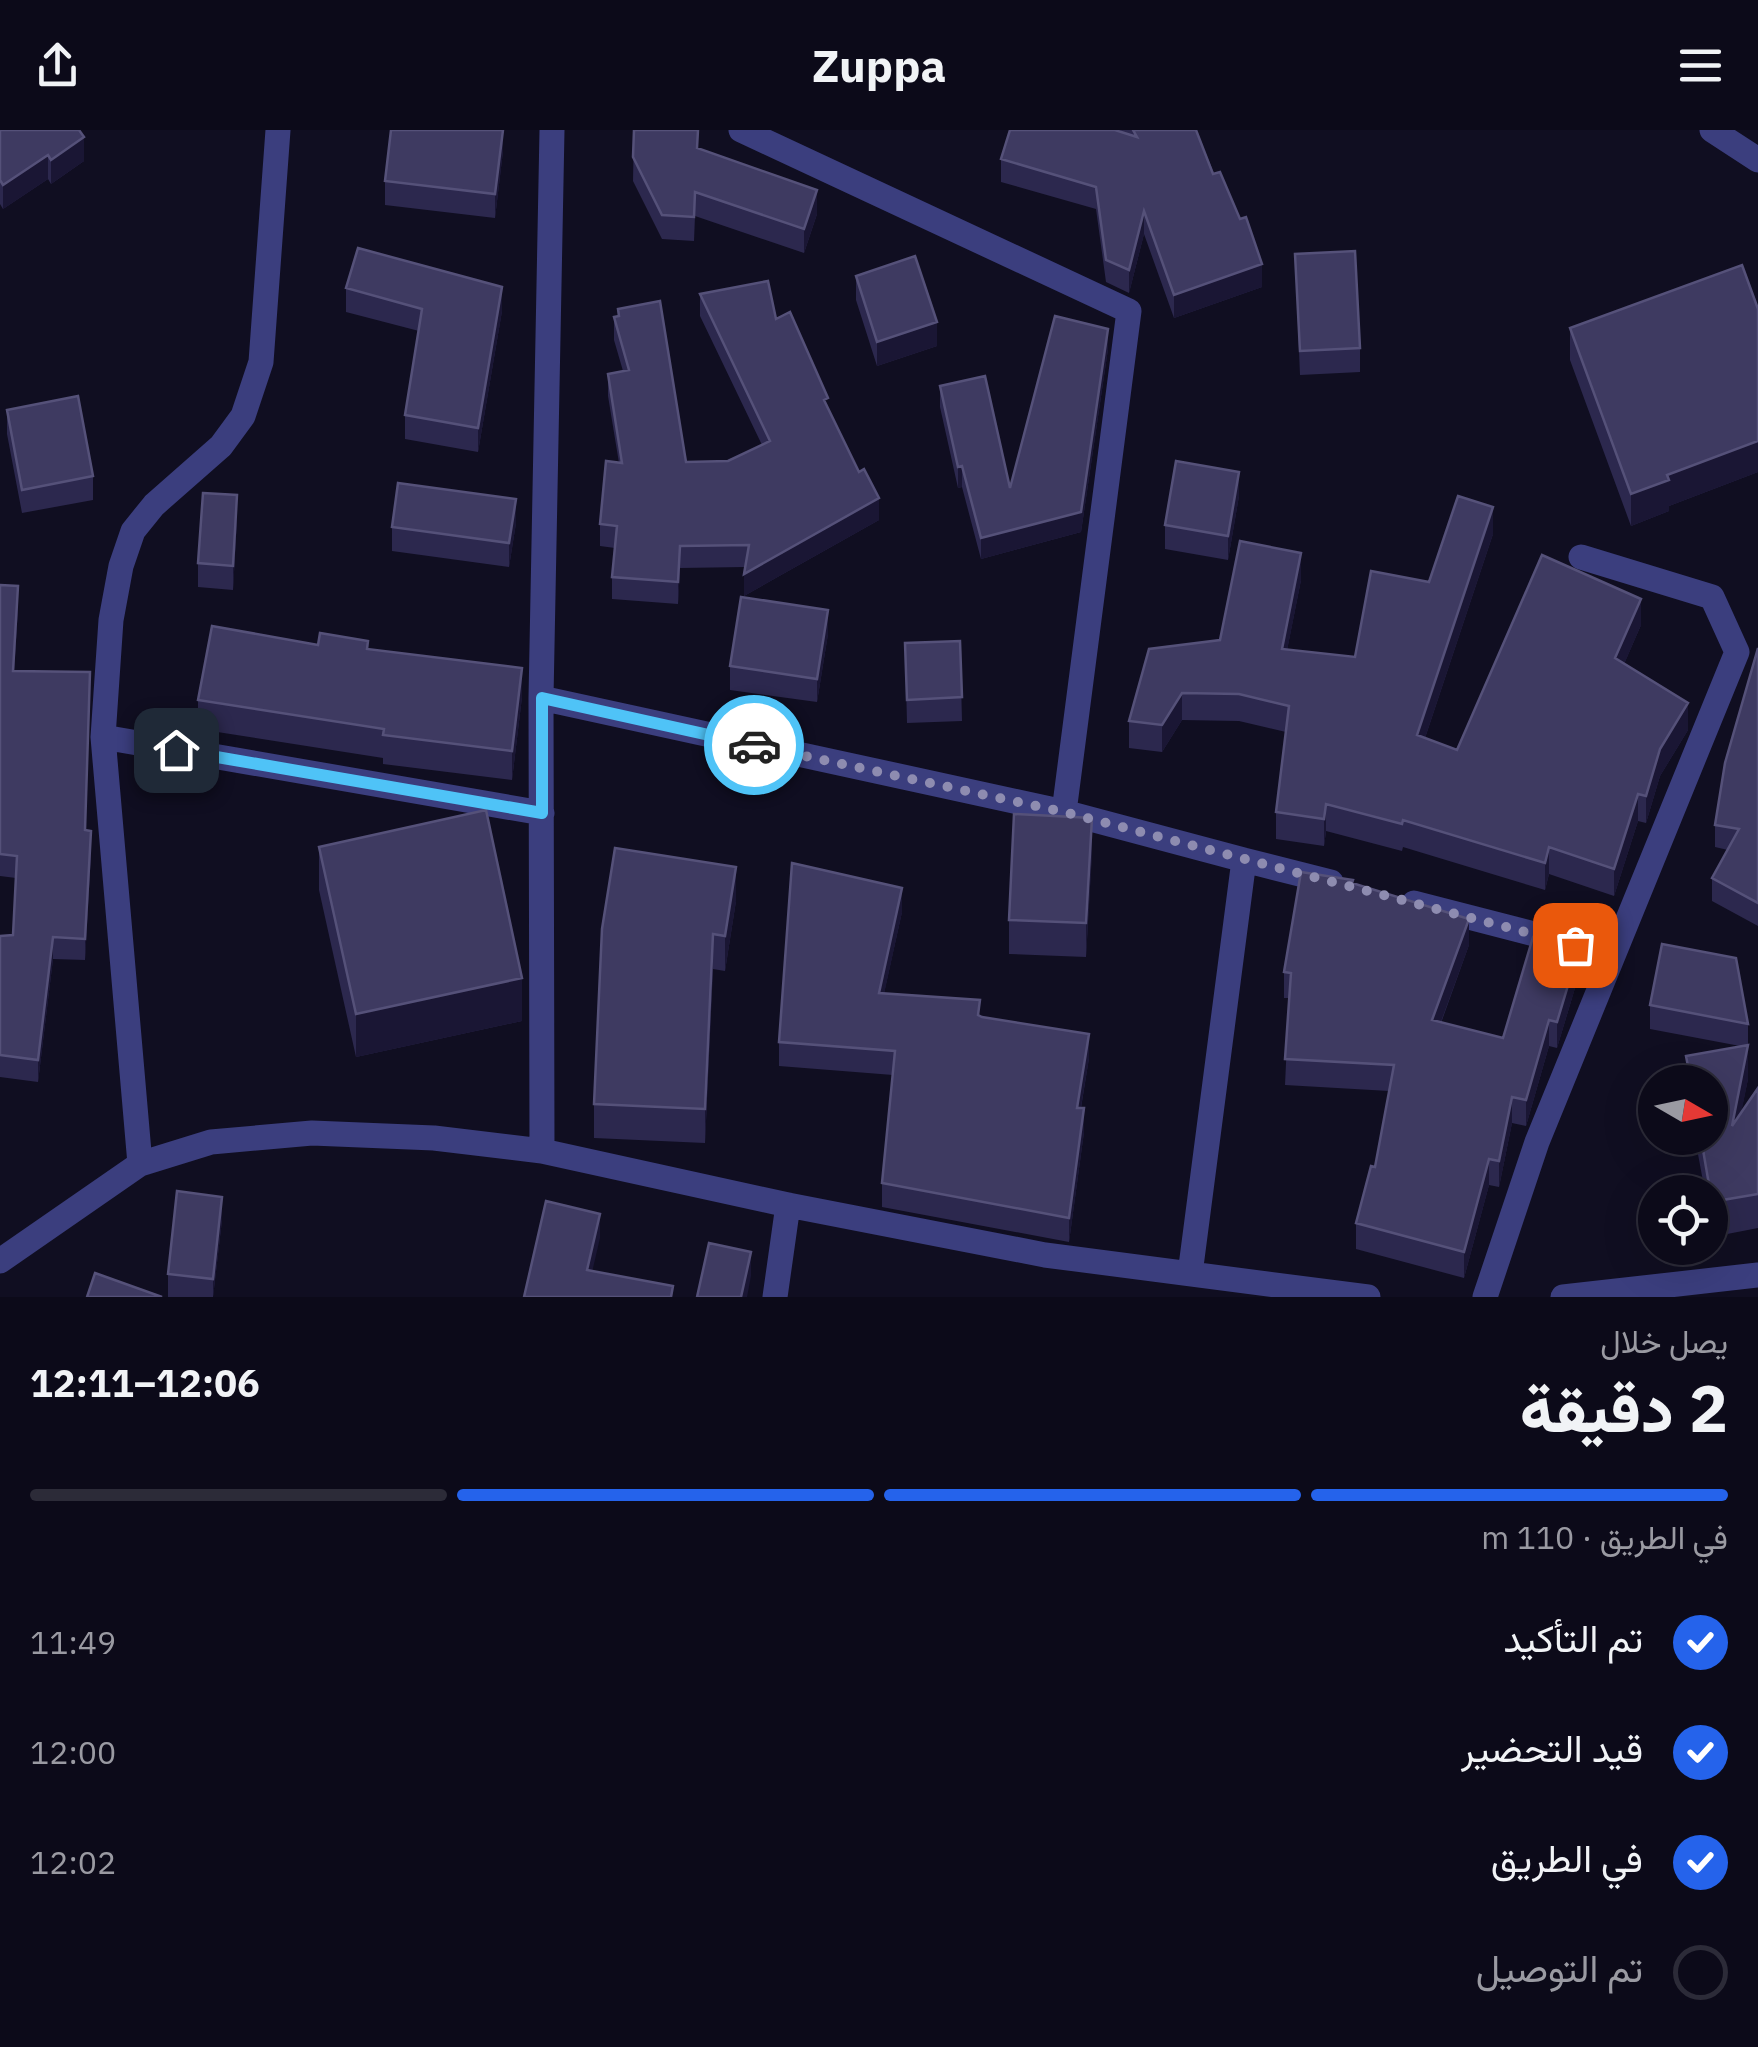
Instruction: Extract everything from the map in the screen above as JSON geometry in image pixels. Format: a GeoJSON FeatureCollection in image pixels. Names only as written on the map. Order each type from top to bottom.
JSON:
{"type":"FeatureCollection","features":[{"type":"Feature","properties":{"kind":"street"},"geometry":{"type":"LineString","coordinates":[[140,1164],[103,737],[111,620],[121,566],[133,531],[154,505],[222,446],[253,394],[261,362],[278,130]]}},
{"type":"Feature","properties":{"kind":"street"},"geometry":{"type":"LineString","coordinates":[[542,1150],[542,698],[552,130]]}},
{"type":"Feature","properties":{"kind":"street"},"geometry":{"type":"LineString","coordinates":[[741,130],[1128,311],[1064,812]]}},
{"type":"Feature","properties":{"kind":"street"},"geometry":{"type":"LineString","coordinates":[[1712,130],[1758,160]]}},
{"type":"Feature","properties":{"kind":"street"},"geometry":{"type":"LineString","coordinates":[[1485,1297],[1537,1142],[1737,652],[1712,597],[1581,557]]}},
{"type":"Feature","properties":{"kind":"street"},"geometry":{"type":"LineString","coordinates":[[542,698],[1064,812],[1360,890]]}},
{"type":"Feature","properties":{"kind":"street"},"geometry":{"type":"LineString","coordinates":[[103,737],[542,813]]}},
{"type":"Feature","properties":{"kind":"street"},"geometry":{"type":"LineString","coordinates":[[1190,1274],[1244,860]]}},
{"type":"Feature","properties":{"kind":"street"},"geometry":{"type":"LineString","coordinates":[[1399,900],[1612,954]]}},
{"type":"Feature","properties":{"kind":"street"},"geometry":{"type":"LineString","coordinates":[[0,1260],[140,1164],[212,1142],[312,1134],[434,1138],[542,1150],[1045,1255],[1368,1297]]}},
{"type":"Feature","properties":{"kind":"street"},"geometry":{"type":"LineString","coordinates":[[775,1297],[788,1204]]}},
{"type":"Feature","properties":{"kind":"street"},"geometry":{"type":"LineString","coordinates":[[1563,1297],[1758,1274]]}},
{"type":"Feature","properties":{"kind":"building"},"geometry":{"type":"Polygon","coordinates":[[[0,130],[79,130],[84,137],[3,185],[0,130]]]}},
{"type":"Feature","properties":{"kind":"building"},"geometry":{"type":"Polygon","coordinates":[[[391,130],[503,130],[495,194],[385,181],[391,130]]]}},
{"type":"Feature","properties":{"kind":"building"},"geometry":{"type":"Polygon","coordinates":[[[634,130],[698,130],[697,148],[817,190],[804,229],[695,192],[694,217],[662,215],[633,157],[634,130]]]}},
{"type":"Feature","properties":{"kind":"building"},"geometry":{"type":"Polygon","coordinates":[[[1010,130],[1115,130],[1137,137],[1133,130],[1196,130],[1213,174],[1220,172],[1240,219],[1246,217],[1262,264],[1174,295],[1144,211],[1129,270],[1106,260],[1096,187],[1001,159],[1010,130]]]}},
{"type":"Feature","properties":{"kind":"building"},"geometry":{"type":"Polygon","coordinates":[[[358,248],[502,287],[478,428],[405,415],[422,309],[346,288],[358,248]]]}},
{"type":"Feature","properties":{"kind":"building"},"geometry":{"type":"Polygon","coordinates":[[[1355,251],[1360,348],[1300,351],[1295,254],[1355,251]]]}},
{"type":"Feature","properties":{"kind":"building"},"geometry":{"type":"Polygon","coordinates":[[[915,256],[937,322],[877,342],[856,276],[915,256]]]}},
{"type":"Feature","properties":{"kind":"building"},"geometry":{"type":"Polygon","coordinates":[[[1742,265],[1758,309],[1758,441],[1667,475],[1669,480],[1631,494],[1570,328],[1742,265]]]}},
{"type":"Feature","properties":{"kind":"building"},"geometry":{"type":"Polygon","coordinates":[[[768,281],[776,319],[790,312],[828,398],[824,400],[859,472],[864,469],[879,498],[744,574],[749,545],[680,546],[678,582],[612,577],[617,526],[600,524],[606,461],[622,463],[608,374],[629,370],[614,317],[619,316],[618,309],[660,301],[686,462],[728,461],[770,441],[700,294],[768,281]]]}},
{"type":"Feature","properties":{"kind":"building"},"geometry":{"type":"Polygon","coordinates":[[[1055,316],[1108,329],[1081,512],[981,538],[962,466],[958,467],[940,386],[985,376],[1010,488],[1055,316]]]}},
{"type":"Feature","properties":{"kind":"building"},"geometry":{"type":"Polygon","coordinates":[[[78,396],[93,476],[22,490],[7,410],[78,396]]]}},
{"type":"Feature","properties":{"kind":"building"},"geometry":{"type":"Polygon","coordinates":[[[1176,461],[1239,472],[1228,536],[1165,525],[1176,461]]]}},
{"type":"Feature","properties":{"kind":"building"},"geometry":{"type":"Polygon","coordinates":[[[398,483],[516,499],[509,543],[392,527],[398,483]]]}},
{"type":"Feature","properties":{"kind":"building"},"geometry":{"type":"Polygon","coordinates":[[[203,493],[237,495],[233,566],[198,563],[203,493]]]}},
{"type":"Feature","properties":{"kind":"building"},"geometry":{"type":"Polygon","coordinates":[[[1458,496],[1493,507],[1417,735],[1457,750],[1542,555],[1641,599],[1615,658],[1688,703],[1660,749],[1646,796],[1638,794],[1614,869],[1549,847],[1545,863],[1403,820],[1402,824],[1326,804],[1324,819],[1276,812],[1289,706],[1239,694],[1182,693],[1162,725],[1129,721],[1149,649],[1220,640],[1240,541],[1301,553],[1282,649],[1355,657],[1371,571],[1429,582],[1458,496]]]}},
{"type":"Feature","properties":{"kind":"building"},"geometry":{"type":"Polygon","coordinates":[[[0,585],[18,586],[13,671],[90,672],[85,830],[91,831],[85,939],[53,937],[38,1060],[0,1055],[0,936],[13,935],[17,856],[0,854],[0,585]]]}},
{"type":"Feature","properties":{"kind":"building"},"geometry":{"type":"Polygon","coordinates":[[[741,597],[828,610],[817,679],[730,666],[741,597]]]}},
{"type":"Feature","properties":{"kind":"building"},"geometry":{"type":"Polygon","coordinates":[[[212,626],[318,645],[320,633],[368,641],[367,649],[522,668],[512,751],[383,735],[384,729],[198,700],[212,626]]]}},
{"type":"Feature","properties":{"kind":"building"},"geometry":{"type":"Polygon","coordinates":[[[960,641],[962,697],[907,700],[905,643],[960,641]]]}},
{"type":"Feature","properties":{"kind":"building"},"geometry":{"type":"Polygon","coordinates":[[[1758,648],[1758,903],[1712,878],[1739,829],[1715,825],[1725,763],[1758,648]]]}},
{"type":"Feature","properties":{"kind":"building"},"geometry":{"type":"Polygon","coordinates":[[[486,810],[522,978],[356,1014],[319,847],[486,810]]]}},
{"type":"Feature","properties":{"kind":"building"},"geometry":{"type":"Polygon","coordinates":[[[1014,814],[1092,818],[1086,923],[1009,920],[1014,814]]]}},
{"type":"Feature","properties":{"kind":"building"},"geometry":{"type":"Polygon","coordinates":[[[615,848],[736,867],[725,936],[713,934],[705,1109],[594,1104],[602,929],[615,848]]]}},
{"type":"Feature","properties":{"kind":"building"},"geometry":{"type":"Polygon","coordinates":[[[792,863],[902,888],[879,993],[980,1000],[978,1015],[982,1017],[1089,1034],[1077,1108],[1084,1108],[1069,1218],[882,1183],[895,1051],[779,1042],[792,863]]]}},
{"type":"Feature","properties":{"kind":"building"},"geometry":{"type":"Polygon","coordinates":[[[1301,872],[1353,880],[1352,883],[1469,919],[1432,1020],[1503,1038],[1533,937],[1578,952],[1557,1022],[1549,1020],[1526,1100],[1512,1097],[1499,1161],[1489,1159],[1464,1252],[1356,1223],[1371,1166],[1375,1167],[1394,1065],[1285,1059],[1291,973],[1284,972],[1301,872]]]}},
{"type":"Feature","properties":{"kind":"building"},"geometry":{"type":"Polygon","coordinates":[[[1662,944],[1736,958],[1748,1024],[1650,1005],[1662,944]]]}},
{"type":"Feature","properties":{"kind":"building"},"geometry":{"type":"Polygon","coordinates":[[[1748,1045],[1732,1126],[1758,1088],[1758,1194],[1728,1199],[1728,1175],[1707,1175],[1704,1155],[1728,1155],[1728,1065],[1688,1065],[1686,1056],[1748,1045]]]}},
{"type":"Feature","properties":{"kind":"building"},"geometry":{"type":"Polygon","coordinates":[[[177,1191],[222,1197],[213,1279],[168,1274],[177,1191]]]}},
{"type":"Feature","properties":{"kind":"building"},"geometry":{"type":"Polygon","coordinates":[[[546,1201],[600,1214],[587,1270],[673,1286],[671,1297],[524,1297],[546,1201]]]}},
{"type":"Feature","properties":{"kind":"building"},"geometry":{"type":"Polygon","coordinates":[[[709,1243],[751,1252],[741,1297],[697,1297],[709,1243]]]}},
{"type":"Feature","properties":{"kind":"building"},"geometry":{"type":"Polygon","coordinates":[[[95,1273],[162,1297],[87,1297],[95,1273]]]}},
{"type":"Feature","properties":{"kind":"way so far"},"geometry":{"type":"LineString","coordinates":[[754,745],[1064,812],[1575,945]]}},
{"type":"Feature","properties":{"kind":"route"},"geometry":{"type":"LineString","coordinates":[[176,750],[542,813],[542,698],[754,745]]}}]}
